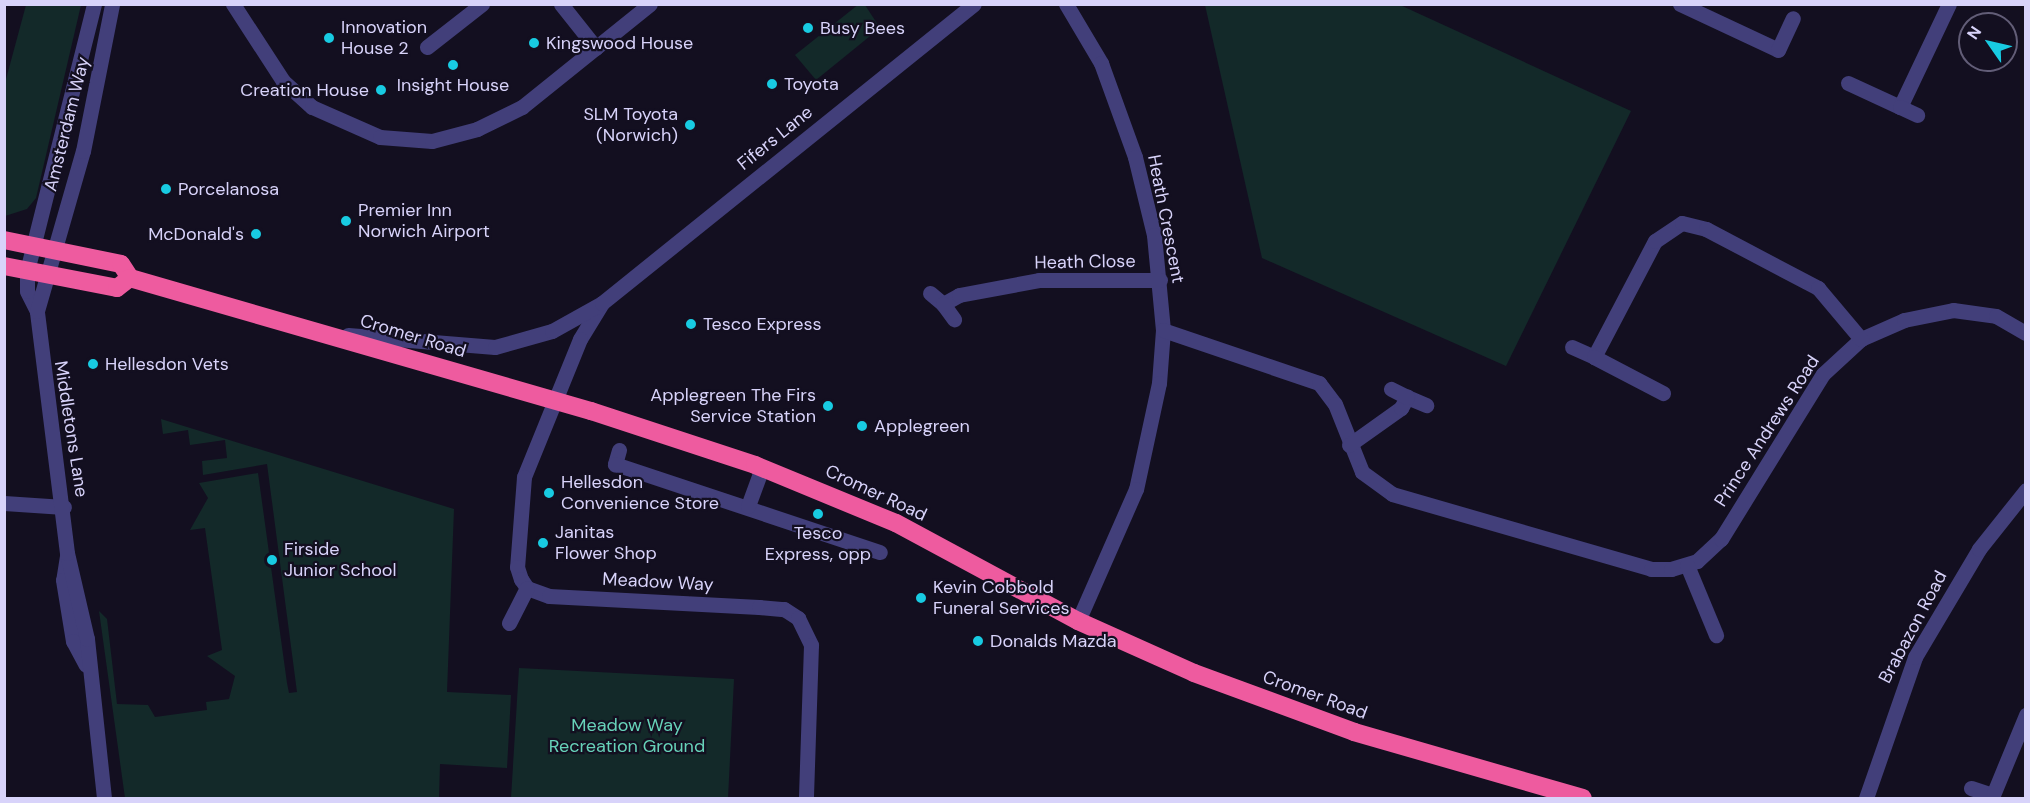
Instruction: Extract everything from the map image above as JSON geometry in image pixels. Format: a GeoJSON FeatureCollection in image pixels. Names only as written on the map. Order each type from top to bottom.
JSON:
{"type":"FeatureCollection","features":[{"type":"Feature","properties":{"kind":"highway","name":"Cromer Road"},"geometry":{"type":"LineString","coordinates":[[4,240],[121,264],[130,279],[331,334],[556,401],[762,468],[896,523],[1078,621],[1194,673],[1354,732],[1583,798]]}},
{"type":"Feature","properties":{"kind":"highway","name":"Cromer Road"},"geometry":{"type":"LineString","coordinates":[[4,266],[117,288],[130,279]]}},
{"type":"Feature","properties":{"kind":"street","name":"Amsterdam Way"},"geometry":{"type":"LineString","coordinates":[[27,271],[94,4]]}},
{"type":"Feature","properties":{"kind":"street","name":"Amsterdam Way"},"geometry":{"type":"LineString","coordinates":[[49,275],[86,140],[112,4]]}},
{"type":"Feature","properties":{"kind":"street"},"geometry":{"type":"LineString","coordinates":[[233,4],[283,81],[312,107],[380,137],[432,141],[477,129],[522,107],[650,4]]}},
{"type":"Feature","properties":{"kind":"street"},"geometry":{"type":"LineString","coordinates":[[427,47],[482,4]]}},
{"type":"Feature","properties":{"kind":"street"},"geometry":{"type":"LineString","coordinates":[[561,4],[596,48]]}},
{"type":"Feature","properties":{"kind":"street","name":"Fifers Lane"},"geometry":{"type":"LineString","coordinates":[[331,334],[495,347],[552,332],[602,303],[974,4]]}},
{"type":"Feature","properties":{"kind":"street","name":"Heath Crescent"},"geometry":{"type":"LineString","coordinates":[[1066,4],[1101,63],[1124,120],[1144,192],[1160,280],[1163,330],[1159,383],[1137,489],[1078,621]]}},
{"type":"Feature","properties":{"kind":"street"},"geometry":{"type":"LineString","coordinates":[[1680,4],[1778,50],[1793,18]]}},
{"type":"Feature","properties":{"kind":"street"},"geometry":{"type":"LineString","coordinates":[[1900,106],[1949,4]]}},
{"type":"Feature","properties":{"kind":"street"},"geometry":{"type":"LineString","coordinates":[[1848,83],[1917,115]]}},
{"type":"Feature","properties":{"kind":"street"},"geometry":{"type":"LineString","coordinates":[[1594,357],[1655,241],[1682,223],[1706,229],[1818,288],[1861,339]]}},
{"type":"Feature","properties":{"kind":"street","name":"Middletons Lane"},"geometry":{"type":"LineString","coordinates":[[27,271],[27,291],[37,311]]}},
{"type":"Feature","properties":{"kind":"street","name":"Middletons Lane"},"geometry":{"type":"LineString","coordinates":[[49,275],[37,311],[39,354],[64,507],[67,553],[87,639],[86,665],[104,798]]}},
{"type":"Feature","properties":{"kind":"street","name":"Heath Close"},"geometry":{"type":"LineString","coordinates":[[943,304],[959,295],[1039,280],[1160,280]]}},
{"type":"Feature","properties":{"kind":"street"},"geometry":{"type":"LineString","coordinates":[[930,293],[943,304],[954,319]]}},
{"type":"Feature","properties":{"kind":"street","name":"Fifers Lane"},"geometry":{"type":"LineString","coordinates":[[556,401],[580,339],[602,303]]}},
{"type":"Feature","properties":{"kind":"street","name":"Prince Andrews Road"},"geometry":{"type":"LineString","coordinates":[[1687,565],[1721,539],[1823,374],[1861,339],[1904,320],[1953,310],[1996,316],[2025,333]]}},
{"type":"Feature","properties":{"kind":"street"},"geometry":{"type":"LineString","coordinates":[[1163,330],[1319,383],[1335,404],[1348,445],[1362,472],[1392,494],[1651,569],[1687,565],[1716,635]]}},
{"type":"Feature","properties":{"kind":"street"},"geometry":{"type":"LineString","coordinates":[[1572,347],[1663,393]]}},
{"type":"Feature","properties":{"kind":"street"},"geometry":{"type":"LineString","coordinates":[[1391,389],[1426,405]]}},
{"type":"Feature","properties":{"kind":"street"},"geometry":{"type":"LineString","coordinates":[[1348,445],[1391,417],[1407,397]]}},
{"type":"Feature","properties":{"kind":"street"},"geometry":{"type":"LineString","coordinates":[[509,623],[527,588],[517,567],[523,483],[538,433],[556,401]]}},
{"type":"Feature","properties":{"kind":"street"},"geometry":{"type":"LineString","coordinates":[[619,450],[615,464],[872,543]]}},
{"type":"Feature","properties":{"kind":"street"},"geometry":{"type":"LineString","coordinates":[[748,506],[762,468]]}},
{"type":"Feature","properties":{"kind":"street","name":"Brabazon Road"},"geometry":{"type":"LineString","coordinates":[[1866,798],[1915,657],[1979,549],[2025,490]]}},
{"type":"Feature","properties":{"kind":"street"},"geometry":{"type":"LineString","coordinates":[[4,503],[64,507]]}},
{"type":"Feature","properties":{"kind":"street","name":"Meadow Way"},"geometry":{"type":"LineString","coordinates":[[527,588],[549,596],[784,609],[798,618],[811,645],[806,798]]}},
{"type":"Feature","properties":{"kind":"street"},"geometry":{"type":"LineString","coordinates":[[1971,788],[1998,797],[2023,725]]}},
{"type":"Feature","properties":{"kind":"green space"},"geometry":{"type":"Polygon","coordinates":[[[859,4],[865,5],[880,28],[816,80],[795,55],[859,4]]]}},
{"type":"Feature","properties":{"kind":"green space"},"geometry":{"type":"Polygon","coordinates":[[[26,5],[81,5],[36,198],[27,209],[5,216],[5,83],[26,5]]]}},
{"type":"Feature","properties":{"kind":"green space"},"geometry":{"type":"Polygon","coordinates":[[[1205,5],[1400,5],[1631,111],[1506,366],[1262,258],[1205,5]]]}},
{"type":"Feature","properties":{"kind":"green space","name":"Firside Junior School"},"geometry":{"type":"Polygon","coordinates":[[[161,419],[454,509],[447,692],[511,695],[507,768],[440,764],[439,798],[125,798],[99,611],[107,619],[117,704],[148,705],[155,717],[207,710],[206,702],[229,699],[235,676],[207,656],[222,650],[205,528],[190,530],[208,498],[199,483],[258,473],[287,683],[289,693],[297,692],[267,464],[203,475],[202,461],[227,458],[225,440],[190,445],[188,430],[163,434],[161,419]]]}},
{"type":"Feature","properties":{"kind":"green space","name":"Meadow Way Recreation Ground"},"geometry":{"type":"Polygon","coordinates":[[[519,668],[734,679],[728,798],[511,798],[519,668]]]}},
{"type":"Feature","properties":{"kind":"place","name":"Busy Bees"},"geometry":{"type":"Point","coordinates":[808,28]}},
{"type":"Feature","properties":{"kind":"place","name":"Innovation House 2"},"geometry":{"type":"Point","coordinates":[329,38]}},
{"type":"Feature","properties":{"kind":"place","name":"Kingswood House"},"geometry":{"type":"Point","coordinates":[534,43]}},
{"type":"Feature","properties":{"kind":"place","name":"Insight House"},"geometry":{"type":"Point","coordinates":[453,65]}},
{"type":"Feature","properties":{"kind":"place","name":"Toyota"},"geometry":{"type":"Point","coordinates":[772,84]}},
{"type":"Feature","properties":{"kind":"place","name":"Creation House"},"geometry":{"type":"Point","coordinates":[381,90]}},
{"type":"Feature","properties":{"kind":"place","name":"SLM Toyota (Norwich)"},"geometry":{"type":"Point","coordinates":[690,125]}},
{"type":"Feature","properties":{"kind":"place","name":"Porcelanosa"},"geometry":{"type":"Point","coordinates":[166,189]}},
{"type":"Feature","properties":{"kind":"place","name":"Premier Inn Norwich Airport"},"geometry":{"type":"Point","coordinates":[346,221]}},
{"type":"Feature","properties":{"kind":"place","name":"McDonald's"},"geometry":{"type":"Point","coordinates":[256,234]}},
{"type":"Feature","properties":{"kind":"place","name":"Tesco Express"},"geometry":{"type":"Point","coordinates":[691,324]}},
{"type":"Feature","properties":{"kind":"place","name":"Hellesdon Vets"},"geometry":{"type":"Point","coordinates":[93,364]}},
{"type":"Feature","properties":{"kind":"place","name":"Applegreen The Firs Service Station"},"geometry":{"type":"Point","coordinates":[828,406]}},
{"type":"Feature","properties":{"kind":"place","name":"Applegreen"},"geometry":{"type":"Point","coordinates":[862,426]}},
{"type":"Feature","properties":{"kind":"place","name":"Hellesdon Convenience Store"},"geometry":{"type":"Point","coordinates":[549,493]}},
{"type":"Feature","properties":{"kind":"place","name":"Tesco Express, opp"},"geometry":{"type":"Point","coordinates":[818,514]}},
{"type":"Feature","properties":{"kind":"place","name":"Janitas Flower Shop"},"geometry":{"type":"Point","coordinates":[543,543]}},
{"type":"Feature","properties":{"kind":"place","name":"Firside Junior School"},"geometry":{"type":"Point","coordinates":[272,560]}},
{"type":"Feature","properties":{"kind":"place","name":"Kevin Cobbold Funeral Services"},"geometry":{"type":"Point","coordinates":[921,598]}},
{"type":"Feature","properties":{"kind":"place","name":"Donalds Mazda"},"geometry":{"type":"Point","coordinates":[978,641]}}]}
